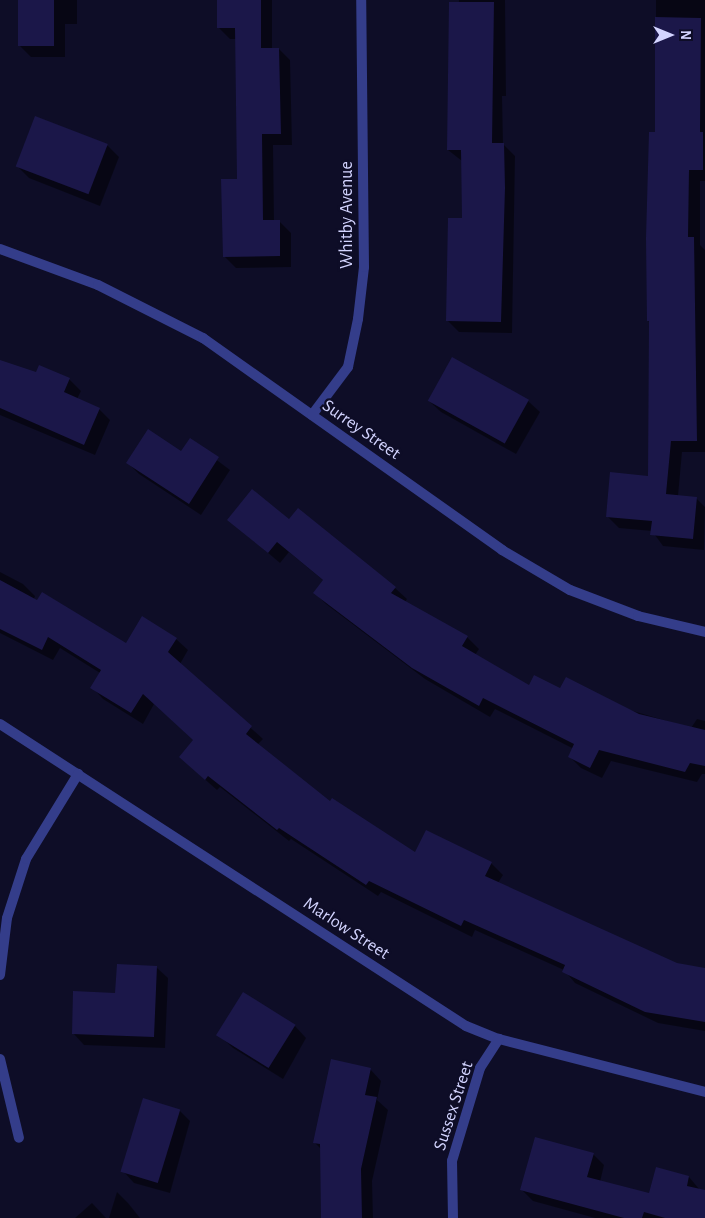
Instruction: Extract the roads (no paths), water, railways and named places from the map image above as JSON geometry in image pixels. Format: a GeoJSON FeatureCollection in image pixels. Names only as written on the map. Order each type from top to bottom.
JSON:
{"type":"FeatureCollection","features":[{"type":"Feature","properties":{"kind":"street","name":"Whitby Avenue"},"geometry":{"type":"LineString","coordinates":[[312,416],[348,367],[364,276],[360,0]]}},
{"type":"Feature","properties":{"kind":"street","name":"Surrey Street"},"geometry":{"type":"LineString","coordinates":[[0,249],[98,285],[174,322],[202,338],[502,550],[570,590],[638,616],[705,632]]}},
{"type":"Feature","properties":{"kind":"street","name":"Marlow Street"},"geometry":{"type":"LineString","coordinates":[[0,724],[466,1026],[500,1039],[705,1092]]}},
{"type":"Feature","properties":{"kind":"street"},"geometry":{"type":"LineString","coordinates":[[0,975],[7,918],[26,859],[78,774]]}},
{"type":"Feature","properties":{"kind":"street","name":"Sussex Street"},"geometry":{"type":"LineString","coordinates":[[453,1218],[452,1161],[480,1068],[500,1039]]}},
{"type":"Feature","properties":{"kind":"street"},"geometry":{"type":"LineString","coordinates":[[0,1059],[19,1138]]}}]}
